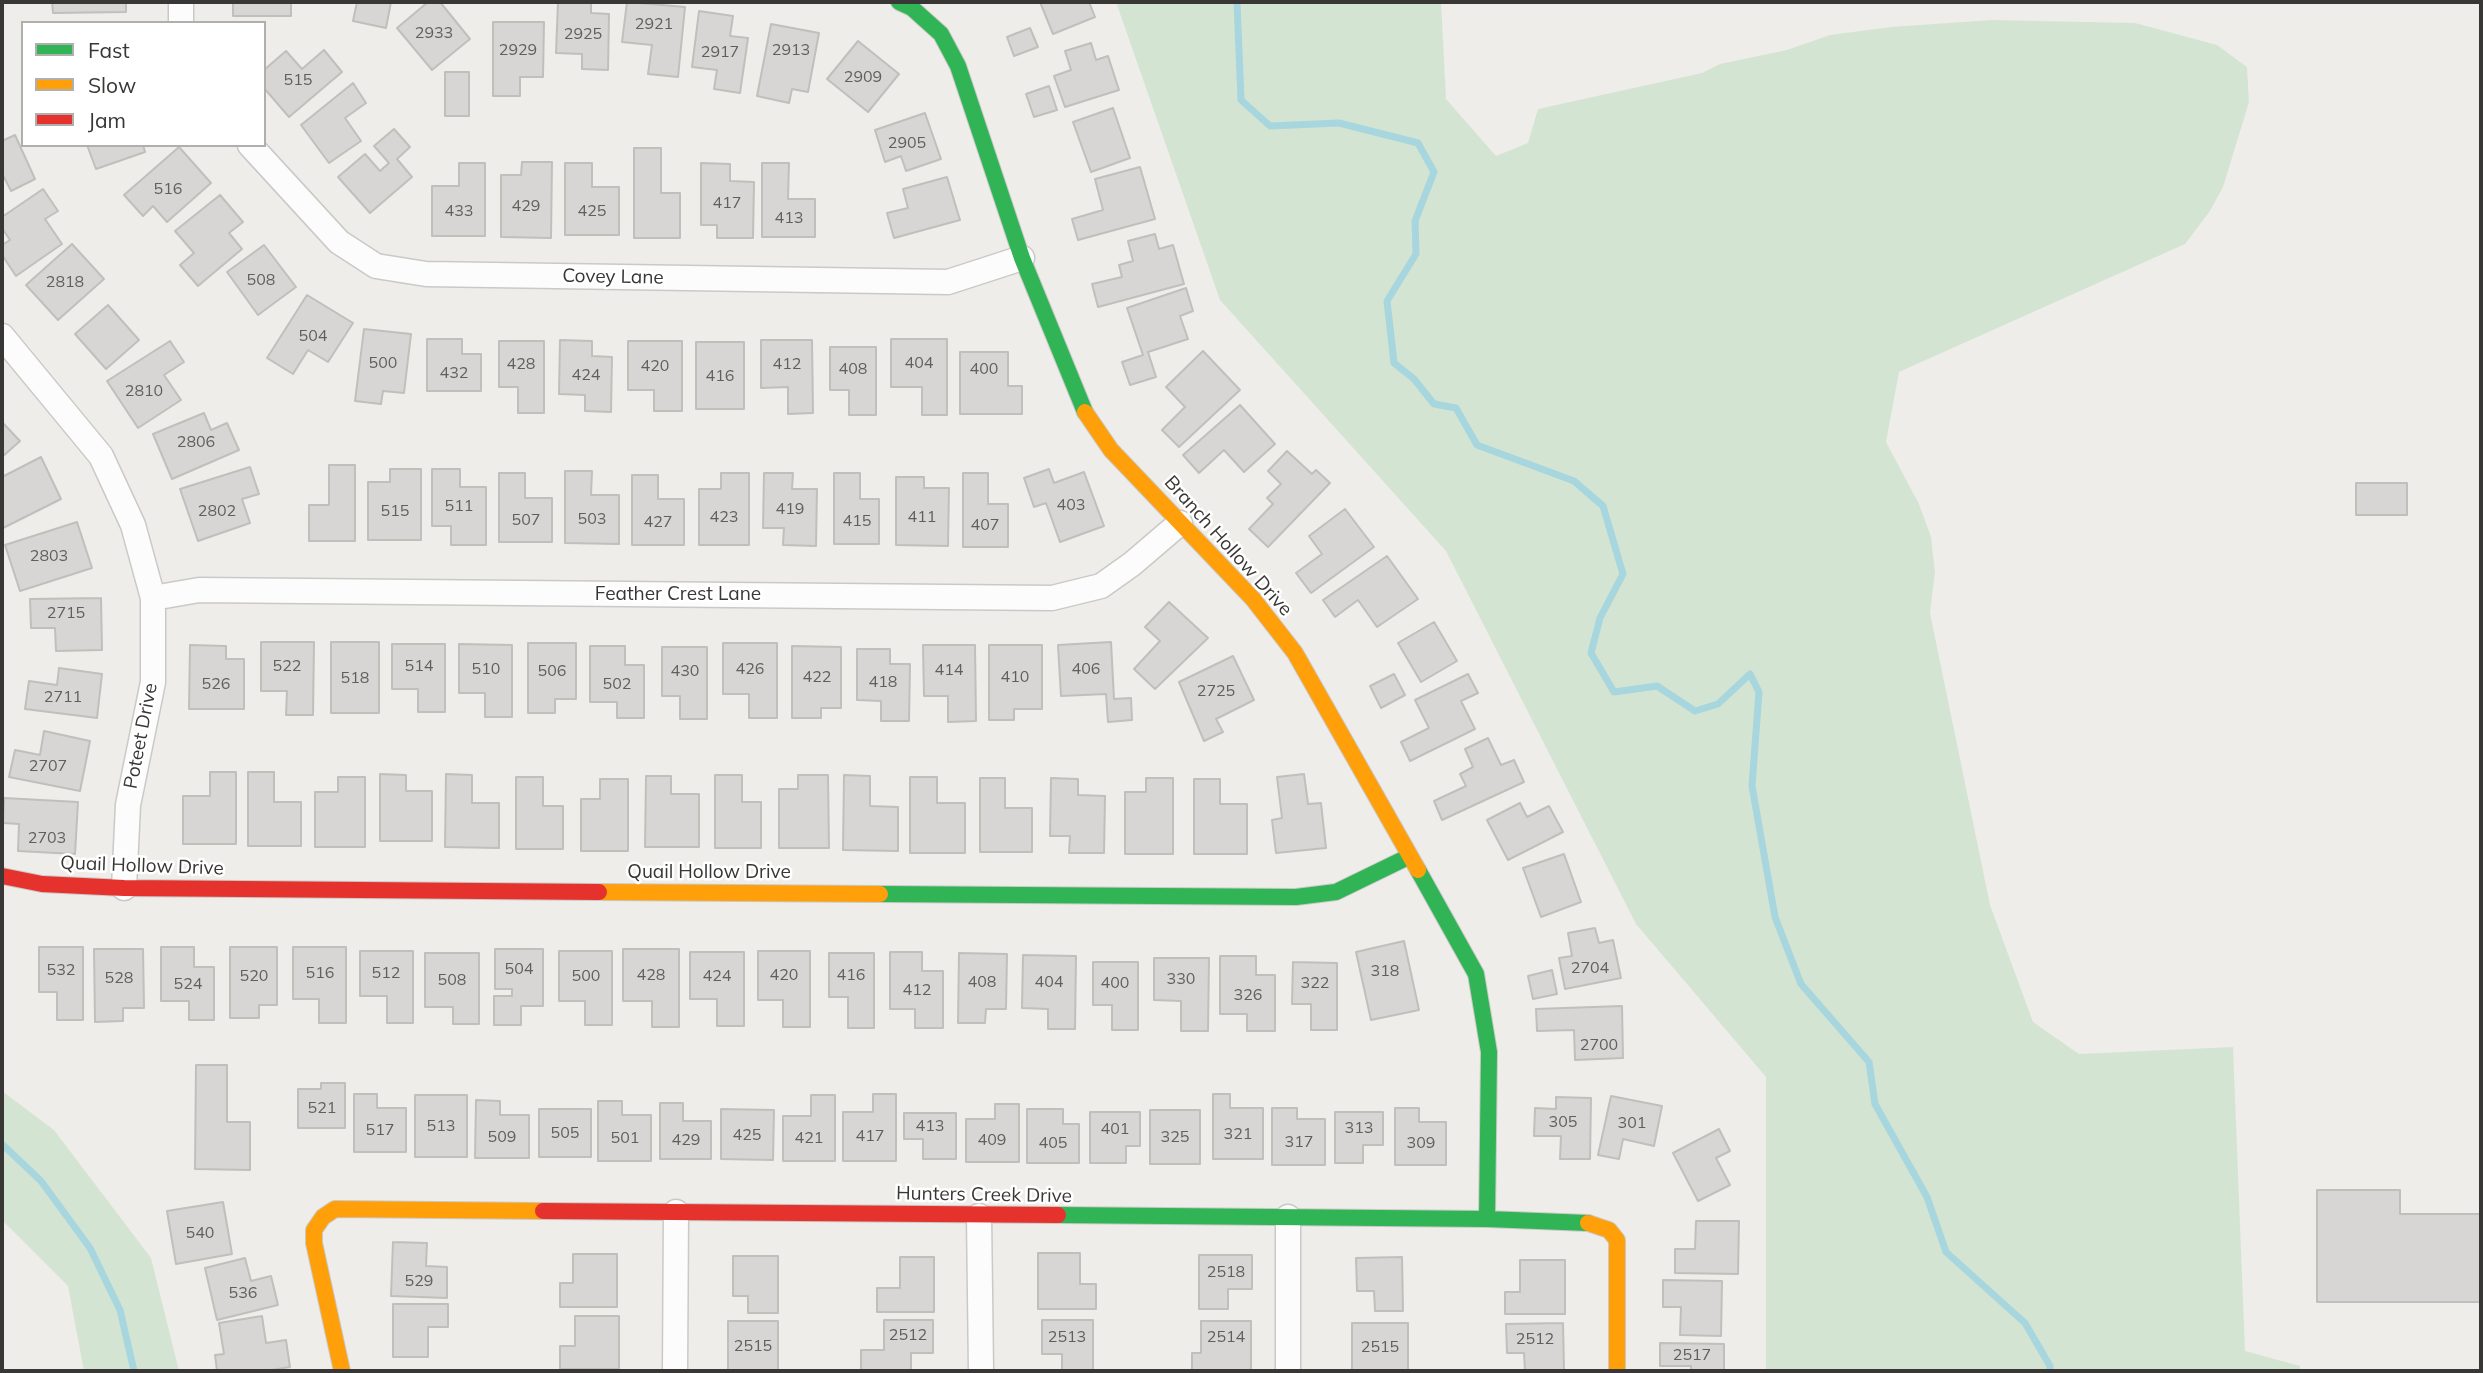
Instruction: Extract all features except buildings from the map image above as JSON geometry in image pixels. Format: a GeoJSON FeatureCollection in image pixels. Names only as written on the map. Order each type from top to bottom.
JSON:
{"type":"FeatureCollection","features":[{"type":"Feature","properties":{"kind":"street"},"geometry":{"type":"LineString","coordinates":[[181,2],[181,21]]}},
{"type":"Feature","properties":{"kind":"street","name":"Branch Hollow Drive"},"geometry":{"type":"LineString","coordinates":[[899,2],[912,8],[941,34],[958,66],[1022,258],[1086,413],[1111,450],[1253,599],[1295,653],[1476,974],[1489,1052],[1487,1219]]}},
{"type":"Feature","properties":{"kind":"street","name":"Covey Lane"},"geometry":{"type":"LineString","coordinates":[[252,147],[338,242],[376,266],[426,274],[948,282],[1022,258]]}},
{"type":"Feature","properties":{"kind":"street","name":"Poteet Drive"},"geometry":{"type":"LineString","coordinates":[[2,336],[101,456],[133,525],[153,597],[153,682],[128,806],[124,888]]}},
{"type":"Feature","properties":{"kind":"street","name":"Feather Crest Lane"},"geometry":{"type":"LineString","coordinates":[[153,597],[199,590],[1052,597],[1101,586],[1132,564],[1180,523]]}},
{"type":"Feature","properties":{"kind":"street","name":"Quail Hollow Drive"},"geometry":{"type":"LineString","coordinates":[[2,876],[42,884],[124,888],[1296,897],[1336,892],[1408,857]]}},
{"type":"Feature","properties":{"kind":"street","name":"Hunters Creek Drive"},"geometry":{"type":"LineString","coordinates":[[342,1371],[314,1242],[314,1230],[323,1217],[335,1209],[1487,1219],[1587,1223],[1609,1230],[1617,1240],[1617,1371]]}},
{"type":"Feature","properties":{"kind":"street"},"geometry":{"type":"LineString","coordinates":[[675,1371],[676,1212]]}},
{"type":"Feature","properties":{"kind":"street"},"geometry":{"type":"LineString","coordinates":[[979,1216],[981,1371]]}},
{"type":"Feature","properties":{"kind":"street"},"geometry":{"type":"LineString","coordinates":[[1288,1217],[1288,1371]]}},
{"type":"Feature","properties":{"kind":"green space"},"geometry":{"type":"Polygon","coordinates":[[[1116,2],[1441,2],[1446,99],[1496,156],[1528,143],[1538,109],[1702,73],[1720,64],[1787,50],[1830,35],[1891,27],[1992,20],[2135,23],[2217,45],[2247,67],[2249,102],[2223,187],[2210,211],[2185,244],[1899,372],[1886,442],[1919,504],[1931,537],[1935,572],[1930,613],[1990,905],[2033,1022],[2079,1054],[2233,1047],[2245,1351],[2300,1366],[2300,1371],[1766,1371],[1766,1077],[1636,924],[1446,551],[1220,300],[1116,2]]]}},
{"type":"Feature","properties":{"kind":"green space"},"geometry":{"type":"Polygon","coordinates":[[[2,1091],[54,1130],[151,1258],[179,1371],[84,1371],[68,1286],[2,1220],[2,1091]]]}},
{"type":"Feature","properties":{"kind":"waterway"},"geometry":{"type":"LineString","coordinates":[[1237,2],[1241,100],[1270,126],[1339,123],[1418,143],[1434,172],[1415,221],[1416,254],[1387,301],[1394,363],[1414,379],[1434,404],[1456,408],[1477,445],[1574,481],[1603,506],[1623,574],[1600,618],[1591,653],[1614,692],[1657,686],[1695,711],[1718,704],[1750,674],[1759,692],[1752,786],[1775,917],[1801,984],[1869,1062],[1875,1104],[1927,1197],[1946,1252],[2025,1323],[2050,1366],[2050,1371]]}},
{"type":"Feature","properties":{"kind":"waterway"},"geometry":{"type":"LineString","coordinates":[[2,1144],[41,1181],[90,1248],[120,1310],[134,1371]]}},
{"type":"Feature","properties":{"kind":"traffic: fast"},"geometry":{"type":"LineString","coordinates":[[899,2],[912,8],[941,34],[958,66],[1022,258],[1085,412]]}},
{"type":"Feature","properties":{"kind":"traffic: fast"},"geometry":{"type":"LineString","coordinates":[[880,894],[1296,897],[1336,892],[1408,857]]}},
{"type":"Feature","properties":{"kind":"traffic: fast"},"geometry":{"type":"LineString","coordinates":[[1418,870],[1476,974],[1489,1052],[1487,1219]]}},
{"type":"Feature","properties":{"kind":"traffic: fast"},"geometry":{"type":"LineString","coordinates":[[1058,1215],[1487,1219],[1588,1223]]}},
{"type":"Feature","properties":{"kind":"traffic: slow"},"geometry":{"type":"LineString","coordinates":[[1085,412],[1111,450],[1253,599],[1295,653],[1418,870]]}},
{"type":"Feature","properties":{"kind":"traffic: slow"},"geometry":{"type":"LineString","coordinates":[[599,892],[880,894]]}},
{"type":"Feature","properties":{"kind":"traffic: slow"},"geometry":{"type":"LineString","coordinates":[[342,1371],[314,1243],[314,1230],[323,1217],[335,1209],[543,1211]]}},
{"type":"Feature","properties":{"kind":"traffic: slow"},"geometry":{"type":"LineString","coordinates":[[1588,1223],[1609,1230],[1617,1240],[1617,1371]]}},
{"type":"Feature","properties":{"kind":"traffic: jam"},"geometry":{"type":"LineString","coordinates":[[2,876],[42,884],[124,888],[599,892]]}},
{"type":"Feature","properties":{"kind":"traffic: jam"},"geometry":{"type":"LineString","coordinates":[[543,1211],[1058,1215]]}}]}
